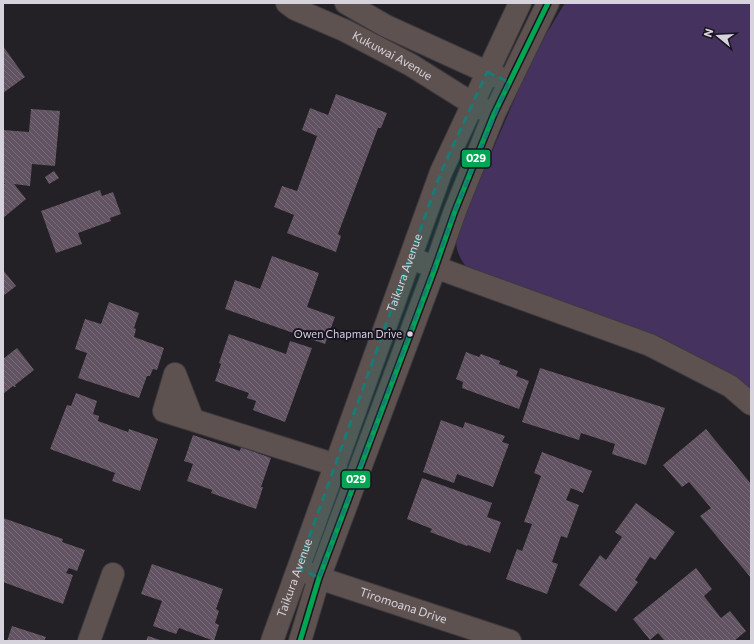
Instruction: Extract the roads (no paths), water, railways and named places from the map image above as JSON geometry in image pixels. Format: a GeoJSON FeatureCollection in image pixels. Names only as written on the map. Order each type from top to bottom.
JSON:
{"type":"FeatureCollection","features":[{"type":"Feature","properties":{"kind":"street","name":"Kukuwai Avenue"},"geometry":{"type":"LineString","coordinates":[[287,3],[295,9],[346,31],[411,65],[473,104],[494,114]]}},
{"type":"Feature","properties":{"kind":"street","name":"Kukuwai Avenue"},"geometry":{"type":"LineString","coordinates":[[346,3],[386,26],[509,82]]}},
{"type":"Feature","properties":{"kind":"street","name":"Taikura Avenue"},"geometry":{"type":"LineString","coordinates":[[272,641],[441,172],[520,3]]}},
{"type":"Feature","properties":{"kind":"street","name":"Taikura Avenue"},"geometry":{"type":"LineString","coordinates":[[300,641],[320,578],[436,268],[454,211],[494,114],[548,3]]}},
{"type":"Feature","properties":{"kind":"street"},"geometry":{"type":"LineString","coordinates":[[410,258],[650,345],[730,386],[751,404]]}},
{"type":"Feature","properties":{"kind":"street"},"geometry":{"type":"LineString","coordinates":[[192,420],[336,465]]}},
{"type":"Feature","properties":{"kind":"street","name":"Tiromoana Drive"},"geometry":{"type":"LineString","coordinates":[[298,568],[320,578],[510,641]]}},
{"type":"Feature","properties":{"kind":"street"},"geometry":{"type":"LineString","coordinates":[[89,641],[114,574]]}},
{"type":"Feature","properties":{"kind":"place","name":"Owen Chapman Drive"},"geometry":{"type":"Point","coordinates":[410,334]}}]}
